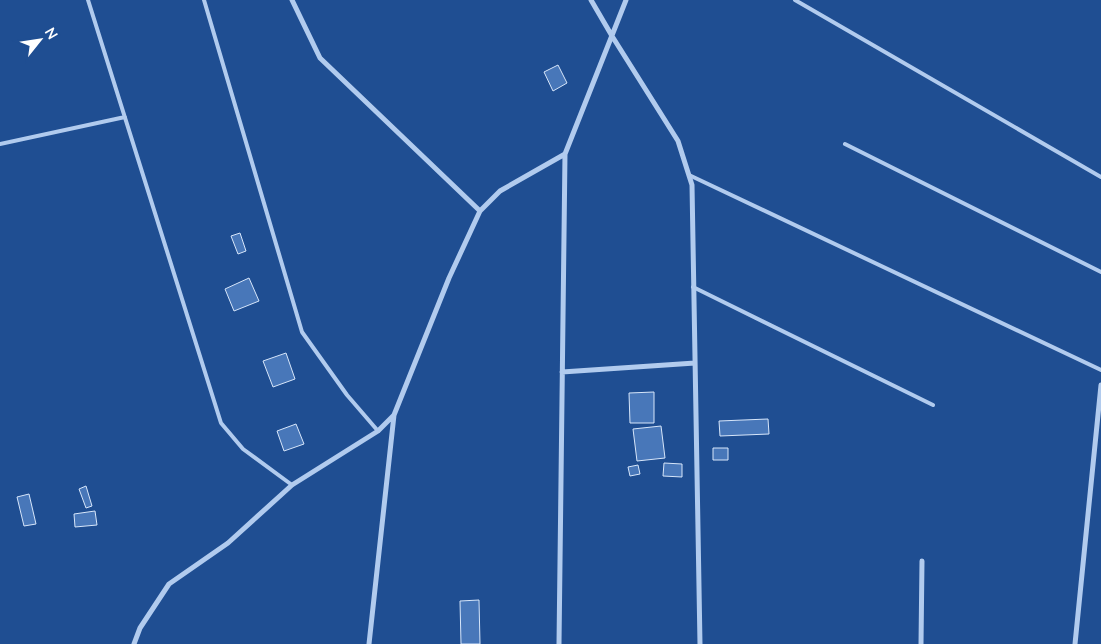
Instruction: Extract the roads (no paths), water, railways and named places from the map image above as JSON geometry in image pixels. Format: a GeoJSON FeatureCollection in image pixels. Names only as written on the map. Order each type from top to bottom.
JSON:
{"type":"FeatureCollection","features":[{"type":"Feature","properties":{"kind":"street"},"geometry":{"type":"LineString","coordinates":[[292,0],[320,58],[480,211]]}},
{"type":"Feature","properties":{"kind":"street"},"geometry":{"type":"LineString","coordinates":[[591,0],[678,141],[692,185],[700,644]]}},
{"type":"Feature","properties":{"kind":"street"},"geometry":{"type":"LineString","coordinates":[[560,644],[565,154],[626,0]]}},
{"type":"Feature","properties":{"kind":"street"},"geometry":{"type":"LineString","coordinates":[[369,644],[394,415],[448,278],[480,211],[500,191],[565,154]]}},
{"type":"Feature","properties":{"kind":"street"},"geometry":{"type":"LineString","coordinates":[[562,372],[695,363]]}},
{"type":"Feature","properties":{"kind":"street"},"geometry":{"type":"LineString","coordinates":[[1075,644],[1101,384]]}},
{"type":"Feature","properties":{"kind":"street"},"geometry":{"type":"LineString","coordinates":[[134,644],[140,628],[169,584],[228,543],[292,485],[378,431],[394,415]]}},
{"type":"Feature","properties":{"kind":"street"},"geometry":{"type":"LineString","coordinates":[[921,644],[922,561]]}},
{"type":"Feature","properties":{"kind":"lane"},"geometry":{"type":"LineString","coordinates":[[88,0],[221,423],[242,449],[292,485]]}},
{"type":"Feature","properties":{"kind":"lane"},"geometry":{"type":"LineString","coordinates":[[204,0],[302,332],[347,395],[378,431]]}},
{"type":"Feature","properties":{"kind":"lane"},"geometry":{"type":"LineString","coordinates":[[794,0],[1101,177]]}},
{"type":"Feature","properties":{"kind":"lane"},"geometry":{"type":"LineString","coordinates":[[0,144],[125,117]]}},
{"type":"Feature","properties":{"kind":"lane"},"geometry":{"type":"LineString","coordinates":[[845,144],[1101,272]]}},
{"type":"Feature","properties":{"kind":"lane"},"geometry":{"type":"LineString","coordinates":[[689,175],[1101,370]]}},
{"type":"Feature","properties":{"kind":"lane"},"geometry":{"type":"LineString","coordinates":[[693,286],[933,405]]}}]}
